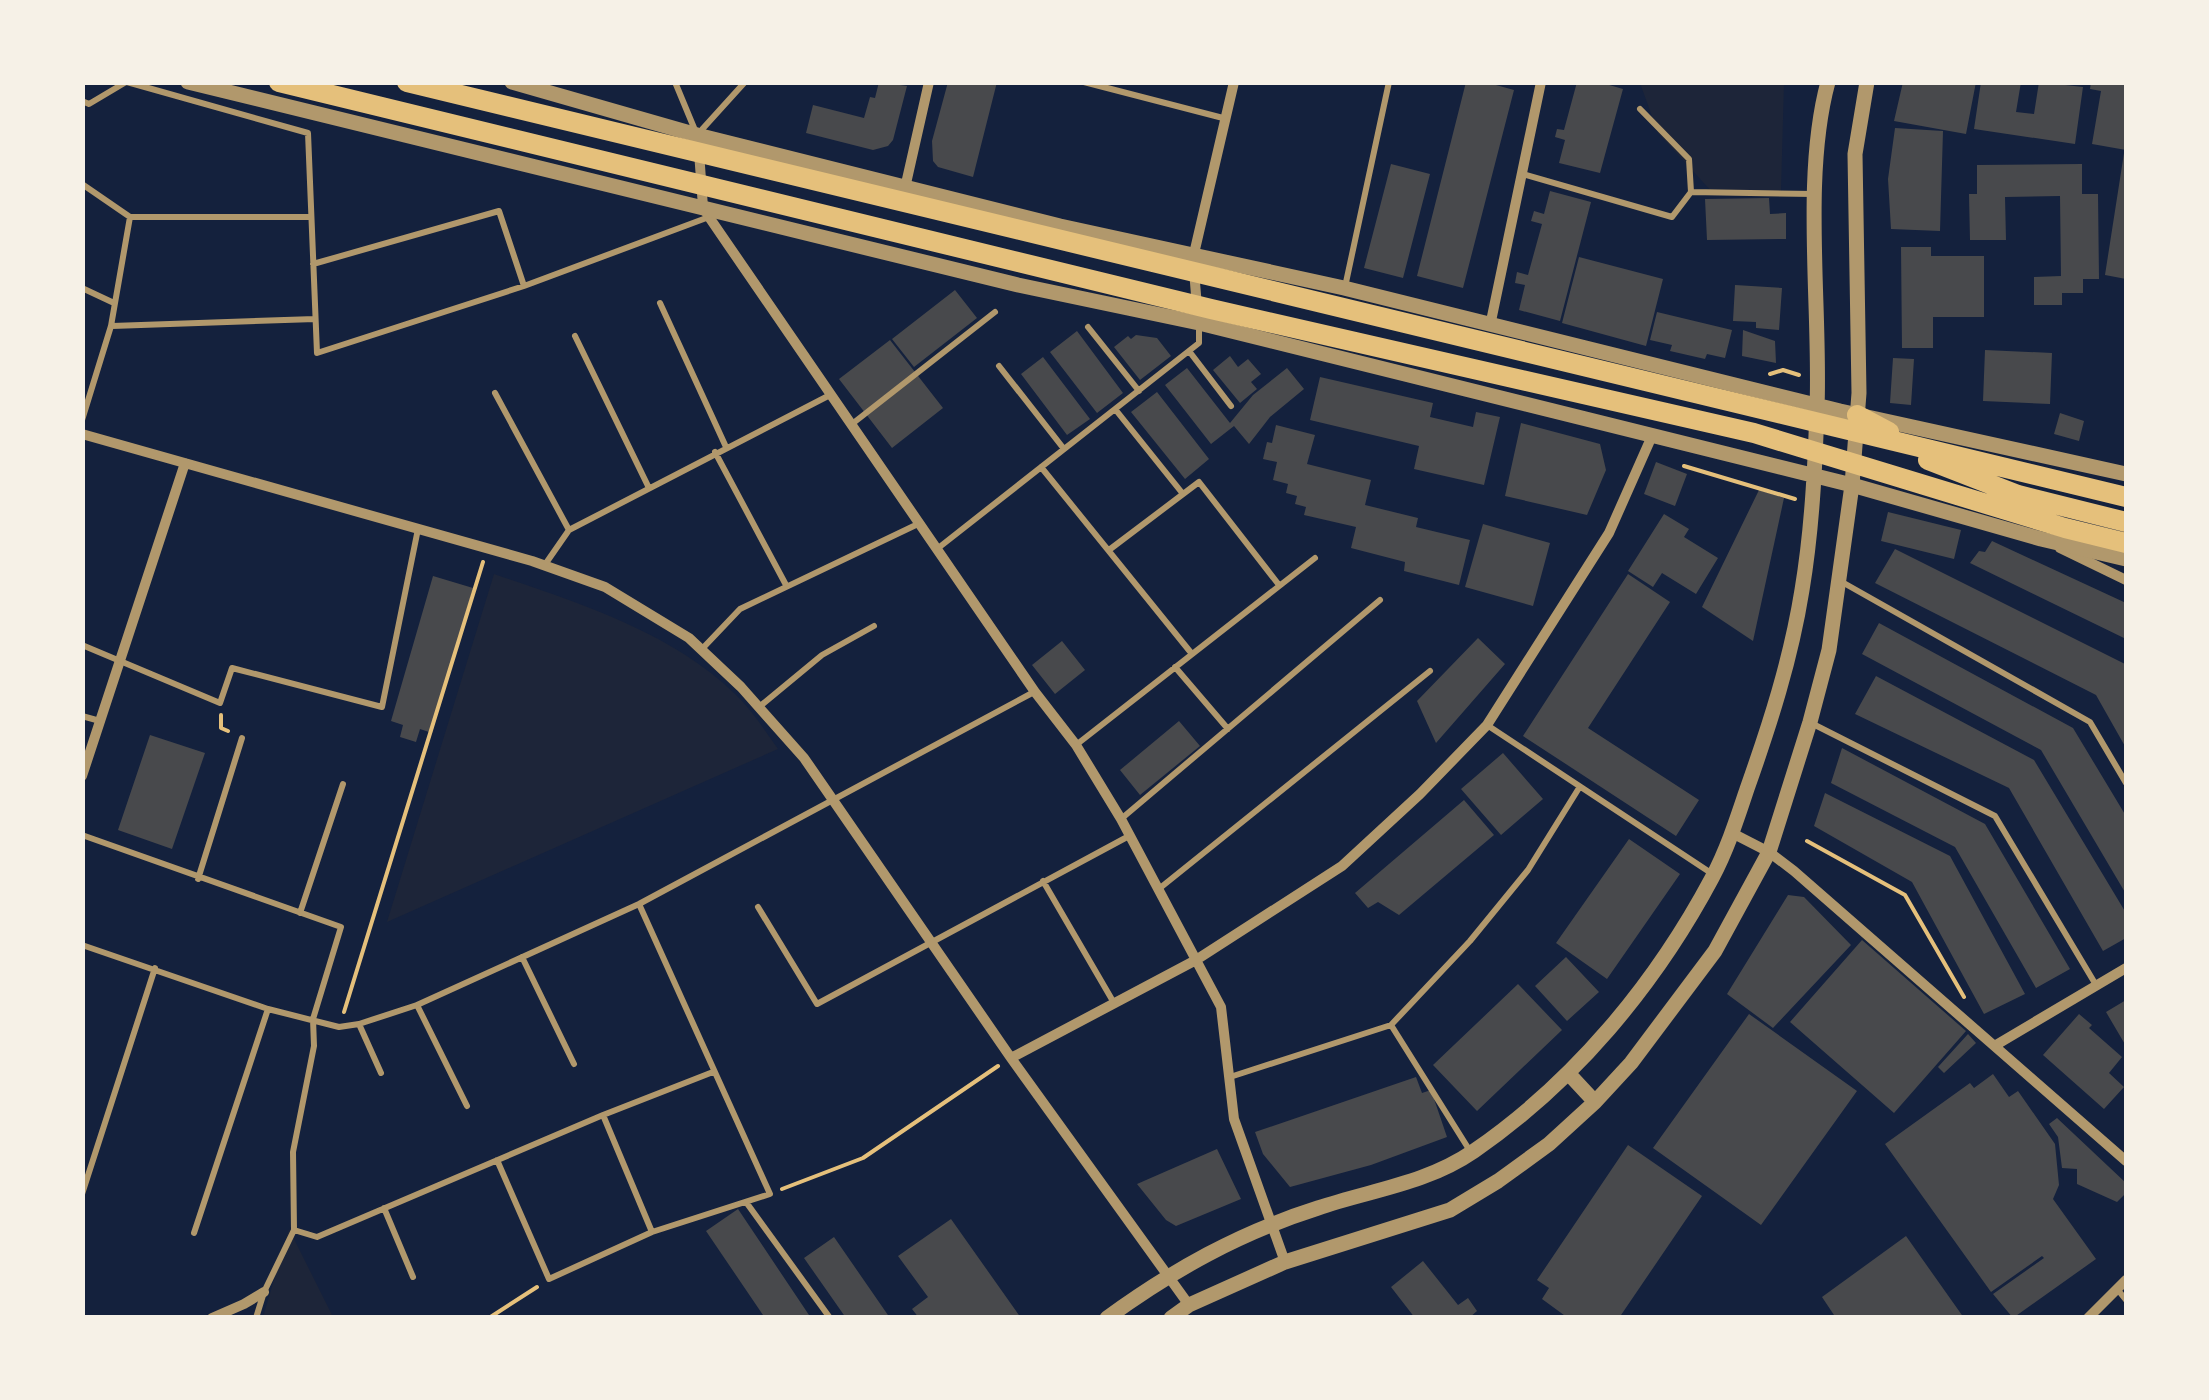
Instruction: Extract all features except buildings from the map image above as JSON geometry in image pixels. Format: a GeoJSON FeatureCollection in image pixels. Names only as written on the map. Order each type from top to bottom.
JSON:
{"type":"FeatureCollection","features":[{"type":"Feature","properties":{"kind":"highway"},"geometry":{"type":"LineString","coordinates":[[279,82],[1192,304],[1754,432],[2126,543]]}},
{"type":"Feature","properties":{"kind":"highway"},"geometry":{"type":"LineString","coordinates":[[406,82],[2126,497]]}},
{"type":"Feature","properties":{"kind":"highway"},"geometry":{"type":"LineString","coordinates":[[1857,415],[1893,434],[1922,458],[2018,496],[2126,522]]}},
{"type":"Feature","properties":{"kind":"street"},"geometry":{"type":"LineString","coordinates":[[188,82],[706,212],[1018,286],[1199,323],[1852,484],[2126,560]]}},
{"type":"Feature","properties":{"kind":"street"},"geometry":{"type":"LineString","coordinates":[[512,82],[904,188],[1193,258],[1344,288],[1857,415],[2126,474]]}},
{"type":"Feature","properties":{"kind":"street"},"geometry":{"type":"LineString","coordinates":[[904,188],[929,82]]}},
{"type":"Feature","properties":{"kind":"street"},"geometry":{"type":"LineString","coordinates":[[1199,323],[1193,258],[1234,82]]}},
{"type":"Feature","properties":{"kind":"street"},"geometry":{"type":"LineString","coordinates":[[1490,327],[1541,82]]}},
{"type":"Feature","properties":{"kind":"street"},"geometry":{"type":"LineString","coordinates":[[1107,1318],[1167,1274],[1218,1248],[1317,1208],[1414,1182],[1471,1153],[1569,1074],[1600,1042],[1662,959],[1714,875],[1778,700],[1802,589],[1817,405],[1816,194],[1828,82]]}},
{"type":"Feature","properties":{"kind":"street"},"geometry":{"type":"LineString","coordinates":[[1171,1318],[1189,1305],[1284,1262],[1450,1210],[1524,1162],[1595,1102],[1630,1063],[1715,951],[1769,852],[1829,650],[1852,484],[1857,415],[1855,154],[1867,82]]}},
{"type":"Feature","properties":{"kind":"street"},"geometry":{"type":"LineString","coordinates":[[698,135],[706,212],[1035,692],[1076,745],[1160,888],[1221,1007],[1234,1118],[1284,1262]]}},
{"type":"Feature","properties":{"kind":"street"},"geometry":{"type":"LineString","coordinates":[[1011,1058],[1196,960],[1342,866],[1420,794],[1487,725],[1609,533],[1652,436],[1653,416],[1661,395],[1673,379],[1700,374]]}},
{"type":"Feature","properties":{"kind":"street"},"geometry":{"type":"LineString","coordinates":[[82,434],[544,566],[606,588],[689,638],[760,707],[804,758],[1011,1058],[1189,1305]]}},
{"type":"Feature","properties":{"kind":"street"},"geometry":{"type":"LineString","coordinates":[[82,776],[186,463]]}},
{"type":"Feature","properties":{"kind":"street"},"geometry":{"type":"LineString","coordinates":[[2041,539],[2126,580]]}},
{"type":"Feature","properties":{"kind":"street"},"geometry":{"type":"LineString","coordinates":[[1732,833],[1769,852],[2126,1160]]}},
{"type":"Feature","properties":{"kind":"street"},"geometry":{"type":"LineString","coordinates":[[1996,1045],[2126,968]]}},
{"type":"Feature","properties":{"kind":"street"},"geometry":{"type":"LineString","coordinates":[[1569,1074],[1595,1102]]}},
{"type":"Feature","properties":{"kind":"street"},"geometry":{"type":"LineString","coordinates":[[2088,1318],[2122,1295],[2126,1280]]}},
{"type":"Feature","properties":{"kind":"street"},"geometry":{"type":"LineString","coordinates":[[212,1318],[264,1292]]}},
{"type":"Feature","properties":{"kind":"lane"},"geometry":{"type":"LineString","coordinates":[[82,101],[90,104],[126,82],[308,134],[317,353],[524,286],[706,212]]}},
{"type":"Feature","properties":{"kind":"lane"},"geometry":{"type":"LineString","coordinates":[[675,82],[698,135],[745,82]]}},
{"type":"Feature","properties":{"kind":"lane"},"geometry":{"type":"LineString","coordinates":[[1084,82],[1223,118]]}},
{"type":"Feature","properties":{"kind":"lane"},"geometry":{"type":"LineString","coordinates":[[1344,288],[1389,82]]}},
{"type":"Feature","properties":{"kind":"lane"},"geometry":{"type":"LineString","coordinates":[[1522,174],[1672,216],[1691,192],[1689,158],[1640,108]]}},
{"type":"Feature","properties":{"kind":"lane"},"geometry":{"type":"LineString","coordinates":[[82,184],[130,217],[311,217]]}},
{"type":"Feature","properties":{"kind":"lane"},"geometry":{"type":"LineString","coordinates":[[1691,192],[1816,194]]}},
{"type":"Feature","properties":{"kind":"lane"},"geometry":{"type":"LineString","coordinates":[[313,264],[499,211],[524,286]]}},
{"type":"Feature","properties":{"kind":"lane"},"geometry":{"type":"LineString","coordinates":[[82,420],[111,326],[130,217]]}},
{"type":"Feature","properties":{"kind":"lane"},"geometry":{"type":"LineString","coordinates":[[82,288],[114,302]]}},
{"type":"Feature","properties":{"kind":"lane"},"geometry":{"type":"LineString","coordinates":[[660,303],[726,447]]}},
{"type":"Feature","properties":{"kind":"lane"},"geometry":{"type":"LineString","coordinates":[[851,425],[995,312]]}},
{"type":"Feature","properties":{"kind":"lane"},"geometry":{"type":"LineString","coordinates":[[111,326],[316,319]]}},
{"type":"Feature","properties":{"kind":"lane"},"geometry":{"type":"LineString","coordinates":[[936,549],[1189,351],[1198,343],[1199,323]]}},
{"type":"Feature","properties":{"kind":"lane"},"geometry":{"type":"LineString","coordinates":[[1088,327],[1139,391]]}},
{"type":"Feature","properties":{"kind":"lane"},"geometry":{"type":"LineString","coordinates":[[576,336],[648,486]]}},
{"type":"Feature","properties":{"kind":"lane"},"geometry":{"type":"LineString","coordinates":[[1189,351],[1231,406]]}},
{"type":"Feature","properties":{"kind":"lane"},"geometry":{"type":"LineString","coordinates":[[999,366],[1064,449]]}},
{"type":"Feature","properties":{"kind":"lane"},"geometry":{"type":"LineString","coordinates":[[495,393],[569,530]]}},
{"type":"Feature","properties":{"kind":"lane"},"geometry":{"type":"LineString","coordinates":[[544,566],[569,530],[830,394]]}},
{"type":"Feature","properties":{"kind":"lane"},"geometry":{"type":"LineString","coordinates":[[1116,409],[1184,494]]}},
{"type":"Feature","properties":{"kind":"lane"},"geometry":{"type":"LineString","coordinates":[[715,452],[786,586]]}},
{"type":"Feature","properties":{"kind":"lane"},"geometry":{"type":"LineString","coordinates":[[1041,468],[1192,654]]}},
{"type":"Feature","properties":{"kind":"lane"},"geometry":{"type":"LineString","coordinates":[[1109,550],[1199,482],[1280,585]]}},
{"type":"Feature","properties":{"kind":"lane"},"geometry":{"type":"LineString","coordinates":[[701,650],[740,609],[919,524]]}},
{"type":"Feature","properties":{"kind":"lane"},"geometry":{"type":"LineString","coordinates":[[82,645],[220,703],[232,668],[382,707],[418,528]]}},
{"type":"Feature","properties":{"kind":"lane"},"geometry":{"type":"LineString","coordinates":[[1076,745],[1315,558]]}},
{"type":"Feature","properties":{"kind":"lane"},"geometry":{"type":"LineString","coordinates":[[1840,581],[2090,722],[2126,782]]}},
{"type":"Feature","properties":{"kind":"lane"},"geometry":{"type":"LineString","coordinates":[[1121,819],[1380,600]]}},
{"type":"Feature","properties":{"kind":"lane"},"geometry":{"type":"LineString","coordinates":[[760,707],[822,655],[874,626]]}},
{"type":"Feature","properties":{"kind":"lane"},"geometry":{"type":"LineString","coordinates":[[1175,667],[1228,728]]}},
{"type":"Feature","properties":{"kind":"lane"},"geometry":{"type":"LineString","coordinates":[[1160,888],[1430,671]]}},
{"type":"Feature","properties":{"kind":"lane"},"geometry":{"type":"LineString","coordinates":[[82,945],[268,1009],[340,1027],[359,1024],[417,1005],[640,904],[1035,692]]}},
{"type":"Feature","properties":{"kind":"lane"},"geometry":{"type":"LineString","coordinates":[[82,716],[100,722]]}},
{"type":"Feature","properties":{"kind":"lane"},"geometry":{"type":"LineString","coordinates":[[1810,722],[1995,816],[2096,985]]}},
{"type":"Feature","properties":{"kind":"lane"},"geometry":{"type":"LineString","coordinates":[[1487,725],[1714,875]]}},
{"type":"Feature","properties":{"kind":"lane"},"geometry":{"type":"LineString","coordinates":[[198,879],[242,738]]}},
{"type":"Feature","properties":{"kind":"lane"},"geometry":{"type":"LineString","coordinates":[[300,913],[343,784]]}},
{"type":"Feature","properties":{"kind":"lane"},"geometry":{"type":"LineString","coordinates":[[1230,1076],[1392,1025],[1470,942],[1528,870],[1579,788]]}},
{"type":"Feature","properties":{"kind":"lane"},"geometry":{"type":"LineString","coordinates":[[82,835],[341,927],[314,1020],[314,1046],[293,1152],[294,1230],[256,1318]]}},
{"type":"Feature","properties":{"kind":"lane"},"geometry":{"type":"LineString","coordinates":[[758,908],[817,1004],[1130,836]]}},
{"type":"Feature","properties":{"kind":"lane"},"geometry":{"type":"LineString","coordinates":[[1044,881],[1114,1004]]}},
{"type":"Feature","properties":{"kind":"lane"},"geometry":{"type":"LineString","coordinates":[[496,1160],[549,1279],[652,1232],[770,1194],[712,1072],[640,904]]}},
{"type":"Feature","properties":{"kind":"lane"},"geometry":{"type":"LineString","coordinates":[[522,957],[574,1064]]}},
{"type":"Feature","properties":{"kind":"lane"},"geometry":{"type":"LineString","coordinates":[[82,1194],[155,968]]}},
{"type":"Feature","properties":{"kind":"lane"},"geometry":{"type":"LineString","coordinates":[[417,1005],[466,1106]]}},
{"type":"Feature","properties":{"kind":"lane"},"geometry":{"type":"LineString","coordinates":[[194,1233],[268,1009]]}},
{"type":"Feature","properties":{"kind":"lane"},"geometry":{"type":"LineString","coordinates":[[359,1024],[381,1073]]}},
{"type":"Feature","properties":{"kind":"lane"},"geometry":{"type":"LineString","coordinates":[[1392,1025],[1471,1153]]}},
{"type":"Feature","properties":{"kind":"lane"},"geometry":{"type":"LineString","coordinates":[[294,1230],[317,1236],[712,1072]]}},
{"type":"Feature","properties":{"kind":"lane"},"geometry":{"type":"LineString","coordinates":[[603,1115],[652,1232]]}},
{"type":"Feature","properties":{"kind":"lane"},"geometry":{"type":"LineString","coordinates":[[746,1202],[830,1318]]}},
{"type":"Feature","properties":{"kind":"lane"},"geometry":{"type":"LineString","coordinates":[[384,1208],[413,1277]]}},
{"type":"Feature","properties":{"kind":"path"},"geometry":{"type":"LineString","coordinates":[[340,1027],[487,548]]}},
{"type":"Feature","properties":{"kind":"path"},"geometry":{"type":"LineString","coordinates":[[220,703],[221,728],[242,738]]}},
{"type":"Feature","properties":{"kind":"path"},"geometry":{"type":"LineString","coordinates":[[1807,841],[1905,895],[1961,988],[1972,1024]]}},
{"type":"Feature","properties":{"kind":"path"},"geometry":{"type":"LineString","coordinates":[[770,1194],[863,1158],[1011,1058]]}},
{"type":"Feature","properties":{"kind":"path"},"geometry":{"type":"LineString","coordinates":[[489,1318],[549,1279]]}},
{"type":"Feature","properties":{"kind":"shaded area"},"geometry":{"type":"Polygon","coordinates":[[[1640,83],[1784,83],[1781,191],[1713,193],[1658,133],[1640,83]]]}},
{"type":"Feature","properties":{"kind":"shaded area"},"geometry":{"type":"Polygon","coordinates":[[[494,574],[622,621],[682,653],[735,694],[778,749],[387,922],[494,574]]]}},
{"type":"Feature","properties":{"kind":"shaded area"},"geometry":{"type":"Polygon","coordinates":[[[289,1229],[333,1317],[263,1317],[289,1229]]]}}]}
